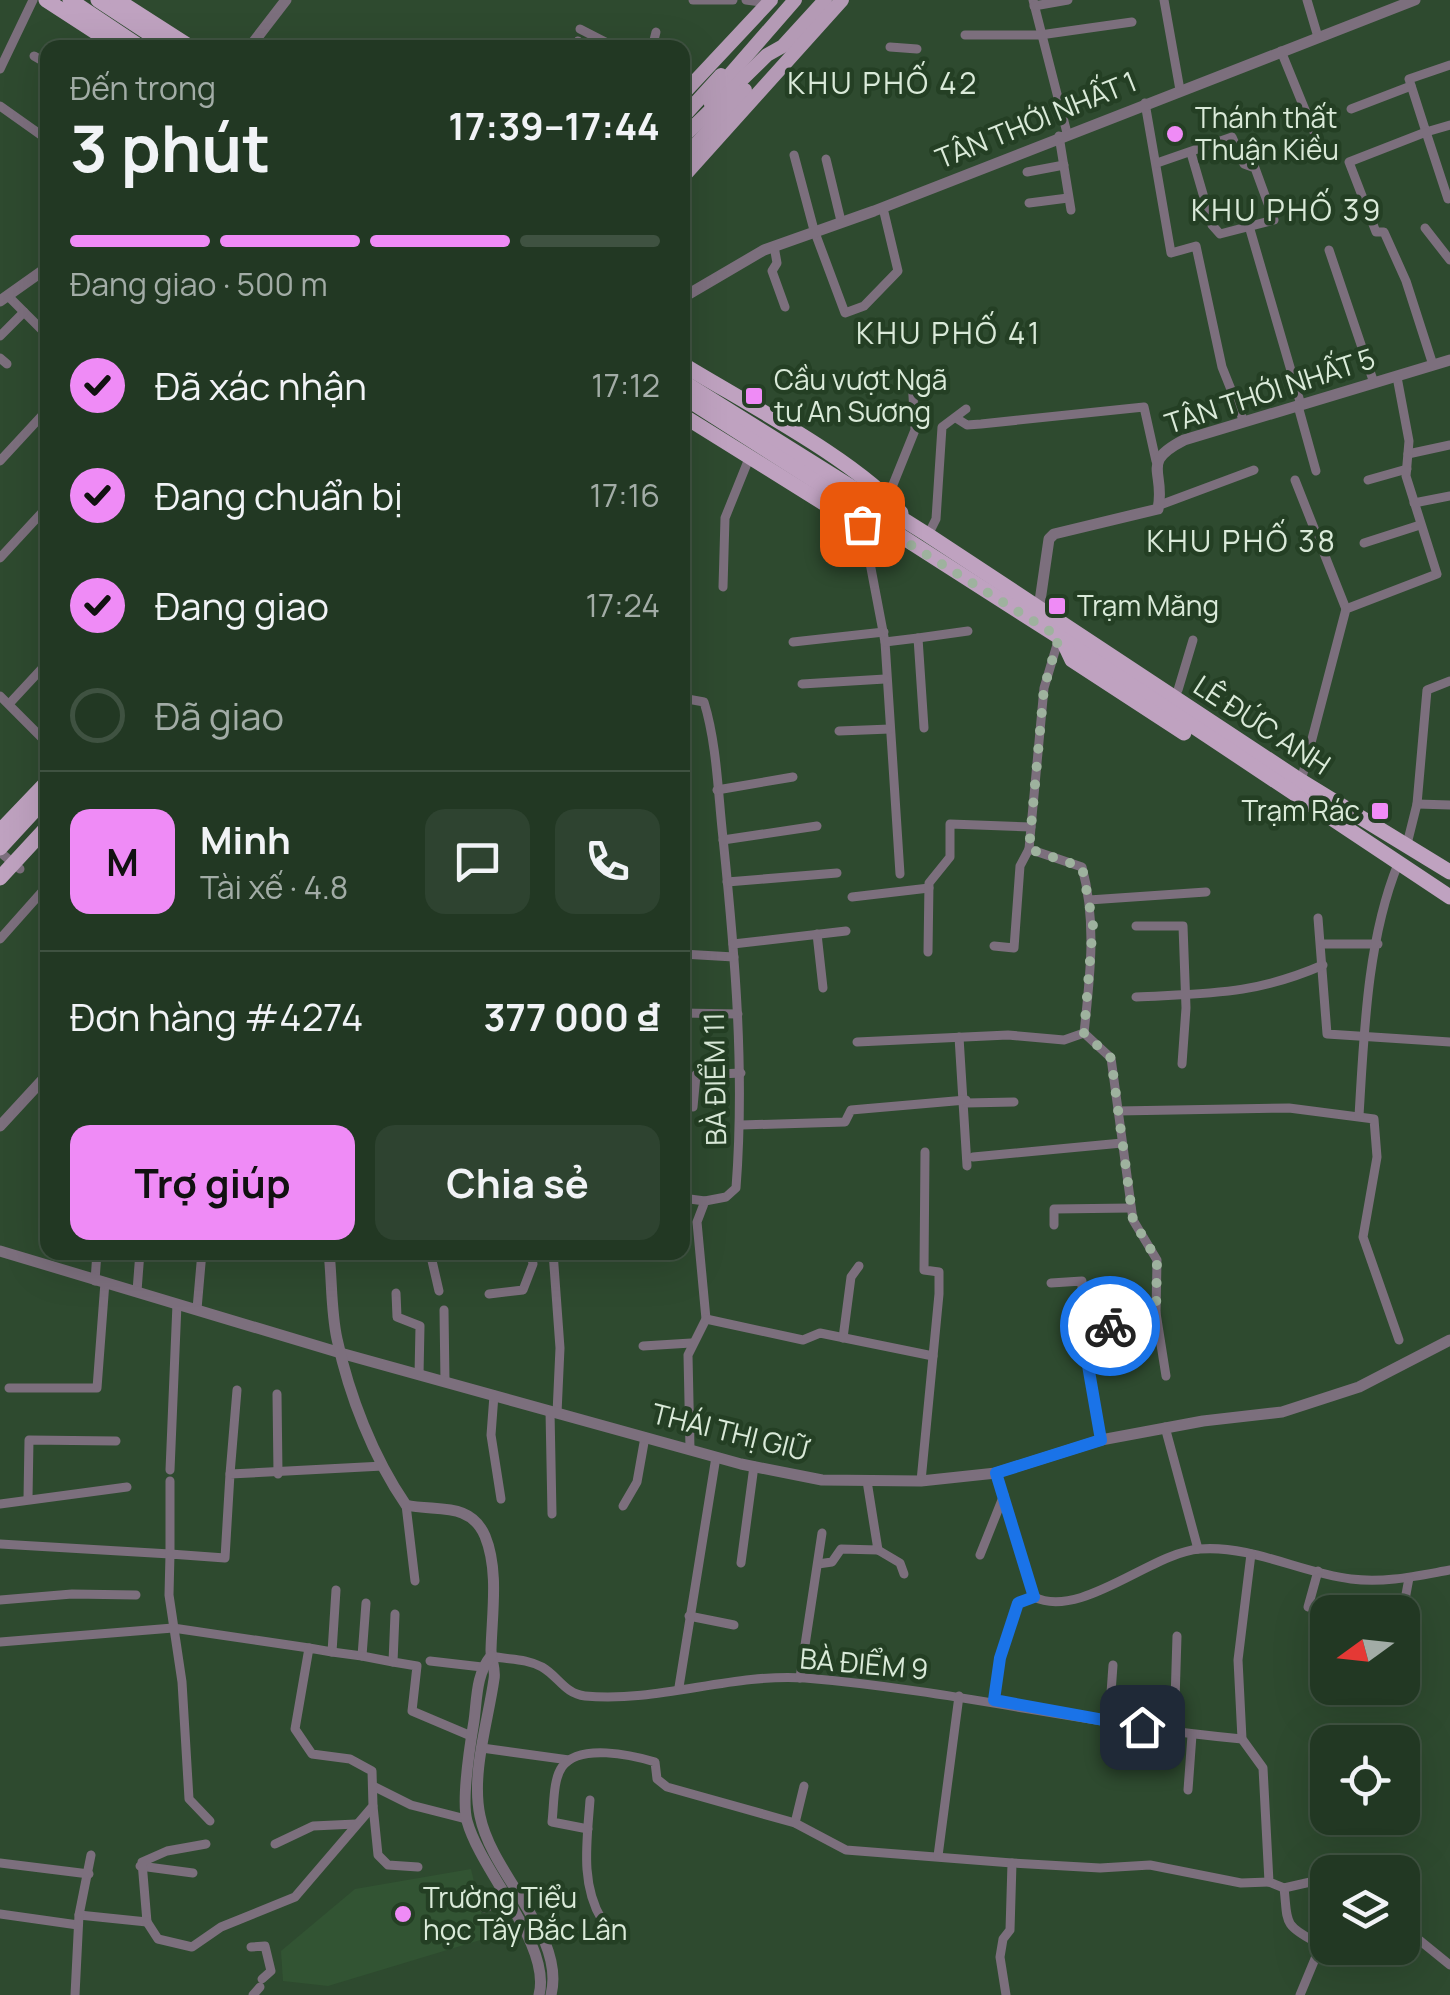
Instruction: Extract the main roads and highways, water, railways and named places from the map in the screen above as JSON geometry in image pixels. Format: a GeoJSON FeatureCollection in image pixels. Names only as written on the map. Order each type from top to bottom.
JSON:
{"type":"FeatureCollection","features":[{"type":"Feature","properties":{"kind":"highway"},"geometry":{"type":"LineString","coordinates":[[46,0],[108,40]]}},
{"type":"Feature","properties":{"kind":"highway"},"geometry":{"type":"LineString","coordinates":[[70,0],[130,40]]}},
{"type":"Feature","properties":{"kind":"highway"},"geometry":{"type":"LineString","coordinates":[[98,0],[161,40]]}},
{"type":"Feature","properties":{"kind":"highway"},"geometry":{"type":"LineString","coordinates":[[117,0],[180,40]]}},
{"type":"Feature","properties":{"kind":"highway"},"geometry":{"type":"LineString","coordinates":[[156,24],[168,40]]}},
{"type":"Feature","properties":{"kind":"highway","name":"LÊ ĐỨC ANH"},"geometry":{"type":"LineString","coordinates":[[690,369],[888,497],[910,524]]}},
{"type":"Feature","properties":{"kind":"highway"},"geometry":{"type":"LineString","coordinates":[[690,387],[848,494]]}},
{"type":"Feature","properties":{"kind":"highway"},"geometry":{"type":"LineString","coordinates":[[690,401],[848,494]]}},
{"type":"Feature","properties":{"kind":"highway","name":"LÊ ĐỨC ANH"},"geometry":{"type":"LineString","coordinates":[[690,420],[868,528],[898,537]]}},
{"type":"Feature","properties":{"kind":"highway","name":"LÊ ĐỨC ANH"},"geometry":{"type":"LineString","coordinates":[[848,494],[928,535],[1302,777],[1450,864]]}},
{"type":"Feature","properties":{"kind":"highway","name":"LÊ ĐỨC ANH"},"geometry":{"type":"LineString","coordinates":[[848,494],[898,537],[1061,638],[1450,904]]}},
{"type":"Feature","properties":{"kind":"highway","name":"LÊ ĐỨC ANH"},"geometry":{"type":"LineString","coordinates":[[1044,611],[1070,617],[1302,777]]}},
{"type":"Feature","properties":{"kind":"highway"},"geometry":{"type":"LineString","coordinates":[[0,831],[40,794]]}},
{"type":"Feature","properties":{"kind":"highway"},"geometry":{"type":"LineString","coordinates":[[0,850],[40,797]]}},
{"type":"Feature","properties":{"kind":"highway"},"geometry":{"type":"LineString","coordinates":[[0,889],[40,837]]}},
{"type":"Feature","properties":{"kind":"highway","name":"LÊ ĐỨC ANH"},"geometry":{"type":"LineString","coordinates":[[1408,840],[1450,872]]}},
{"type":"Feature","properties":{"kind":"highway"},"geometry":{"type":"LineString","coordinates":[[0,878],[40,846]]}},
{"type":"Feature","properties":{"kind":"highway","name":"LÊ ĐỨC ANH"},"geometry":{"type":"LineString","coordinates":[[1397,867],[1450,897]]}},
{"type":"Feature","properties":{"kind":"main road"},"geometry":{"type":"LineString","coordinates":[[705,114],[726,79],[792,0]]}},
{"type":"Feature","properties":{"kind":"main road"},"geometry":{"type":"LineString","coordinates":[[742,35],[792,0]]}},
{"type":"Feature","properties":{"kind":"main road"},"geometry":{"type":"LineString","coordinates":[[690,151],[825,0]]}},
{"type":"Feature","properties":{"kind":"main road"},"geometry":{"type":"LineString","coordinates":[[690,169],[842,0]]}},
{"type":"Feature","properties":{"kind":"main road"},"geometry":{"type":"LineString","coordinates":[[690,87],[769,2]]}},
{"type":"Feature","properties":{"kind":"main road"},"geometry":{"type":"LineString","coordinates":[[782,66],[800,28]]}},
{"type":"Feature","properties":{"kind":"main road"},"geometry":{"type":"LineString","coordinates":[[690,110],[768,30]]}},
{"type":"Feature","properties":{"kind":"main road"},"geometry":{"type":"LineString","coordinates":[[690,130],[783,46]]}},
{"type":"Feature","properties":{"kind":"place","name":"Thánh thất Thuận Kiều"},"geometry":{"type":"Point","coordinates":[1175,134]}},
{"type":"Feature","properties":{"kind":"place","name":"Cầu vượt Ngã tư An Sương"},"geometry":{"type":"Point","coordinates":[754,396]}},
{"type":"Feature","properties":{"kind":"place","name":"Trạm Măng"},"geometry":{"type":"Point","coordinates":[1057,606]}},
{"type":"Feature","properties":{"kind":"place","name":"Trạm Rác"},"geometry":{"type":"Point","coordinates":[1380,811]}},
{"type":"Feature","properties":{"kind":"place","name":"Trường Tiểu học Tây Bắc Lân"},"geometry":{"type":"Point","coordinates":[403,1914]}},
{"type":"Feature","properties":{"kind":"district","name":"KHU PHỐ 42"},"geometry":{"type":"Point","coordinates":[883,84]}},
{"type":"Feature","properties":{"kind":"district","name":"KHU PHỐ 39"},"geometry":{"type":"Point","coordinates":[1287,211]}},
{"type":"Feature","properties":{"kind":"district","name":"KHU PHỐ 41"},"geometry":{"type":"Point","coordinates":[949,334]}},
{"type":"Feature","properties":{"kind":"district","name":"KHU PHỐ 38"},"geometry":{"type":"Point","coordinates":[1242,542]}}]}
